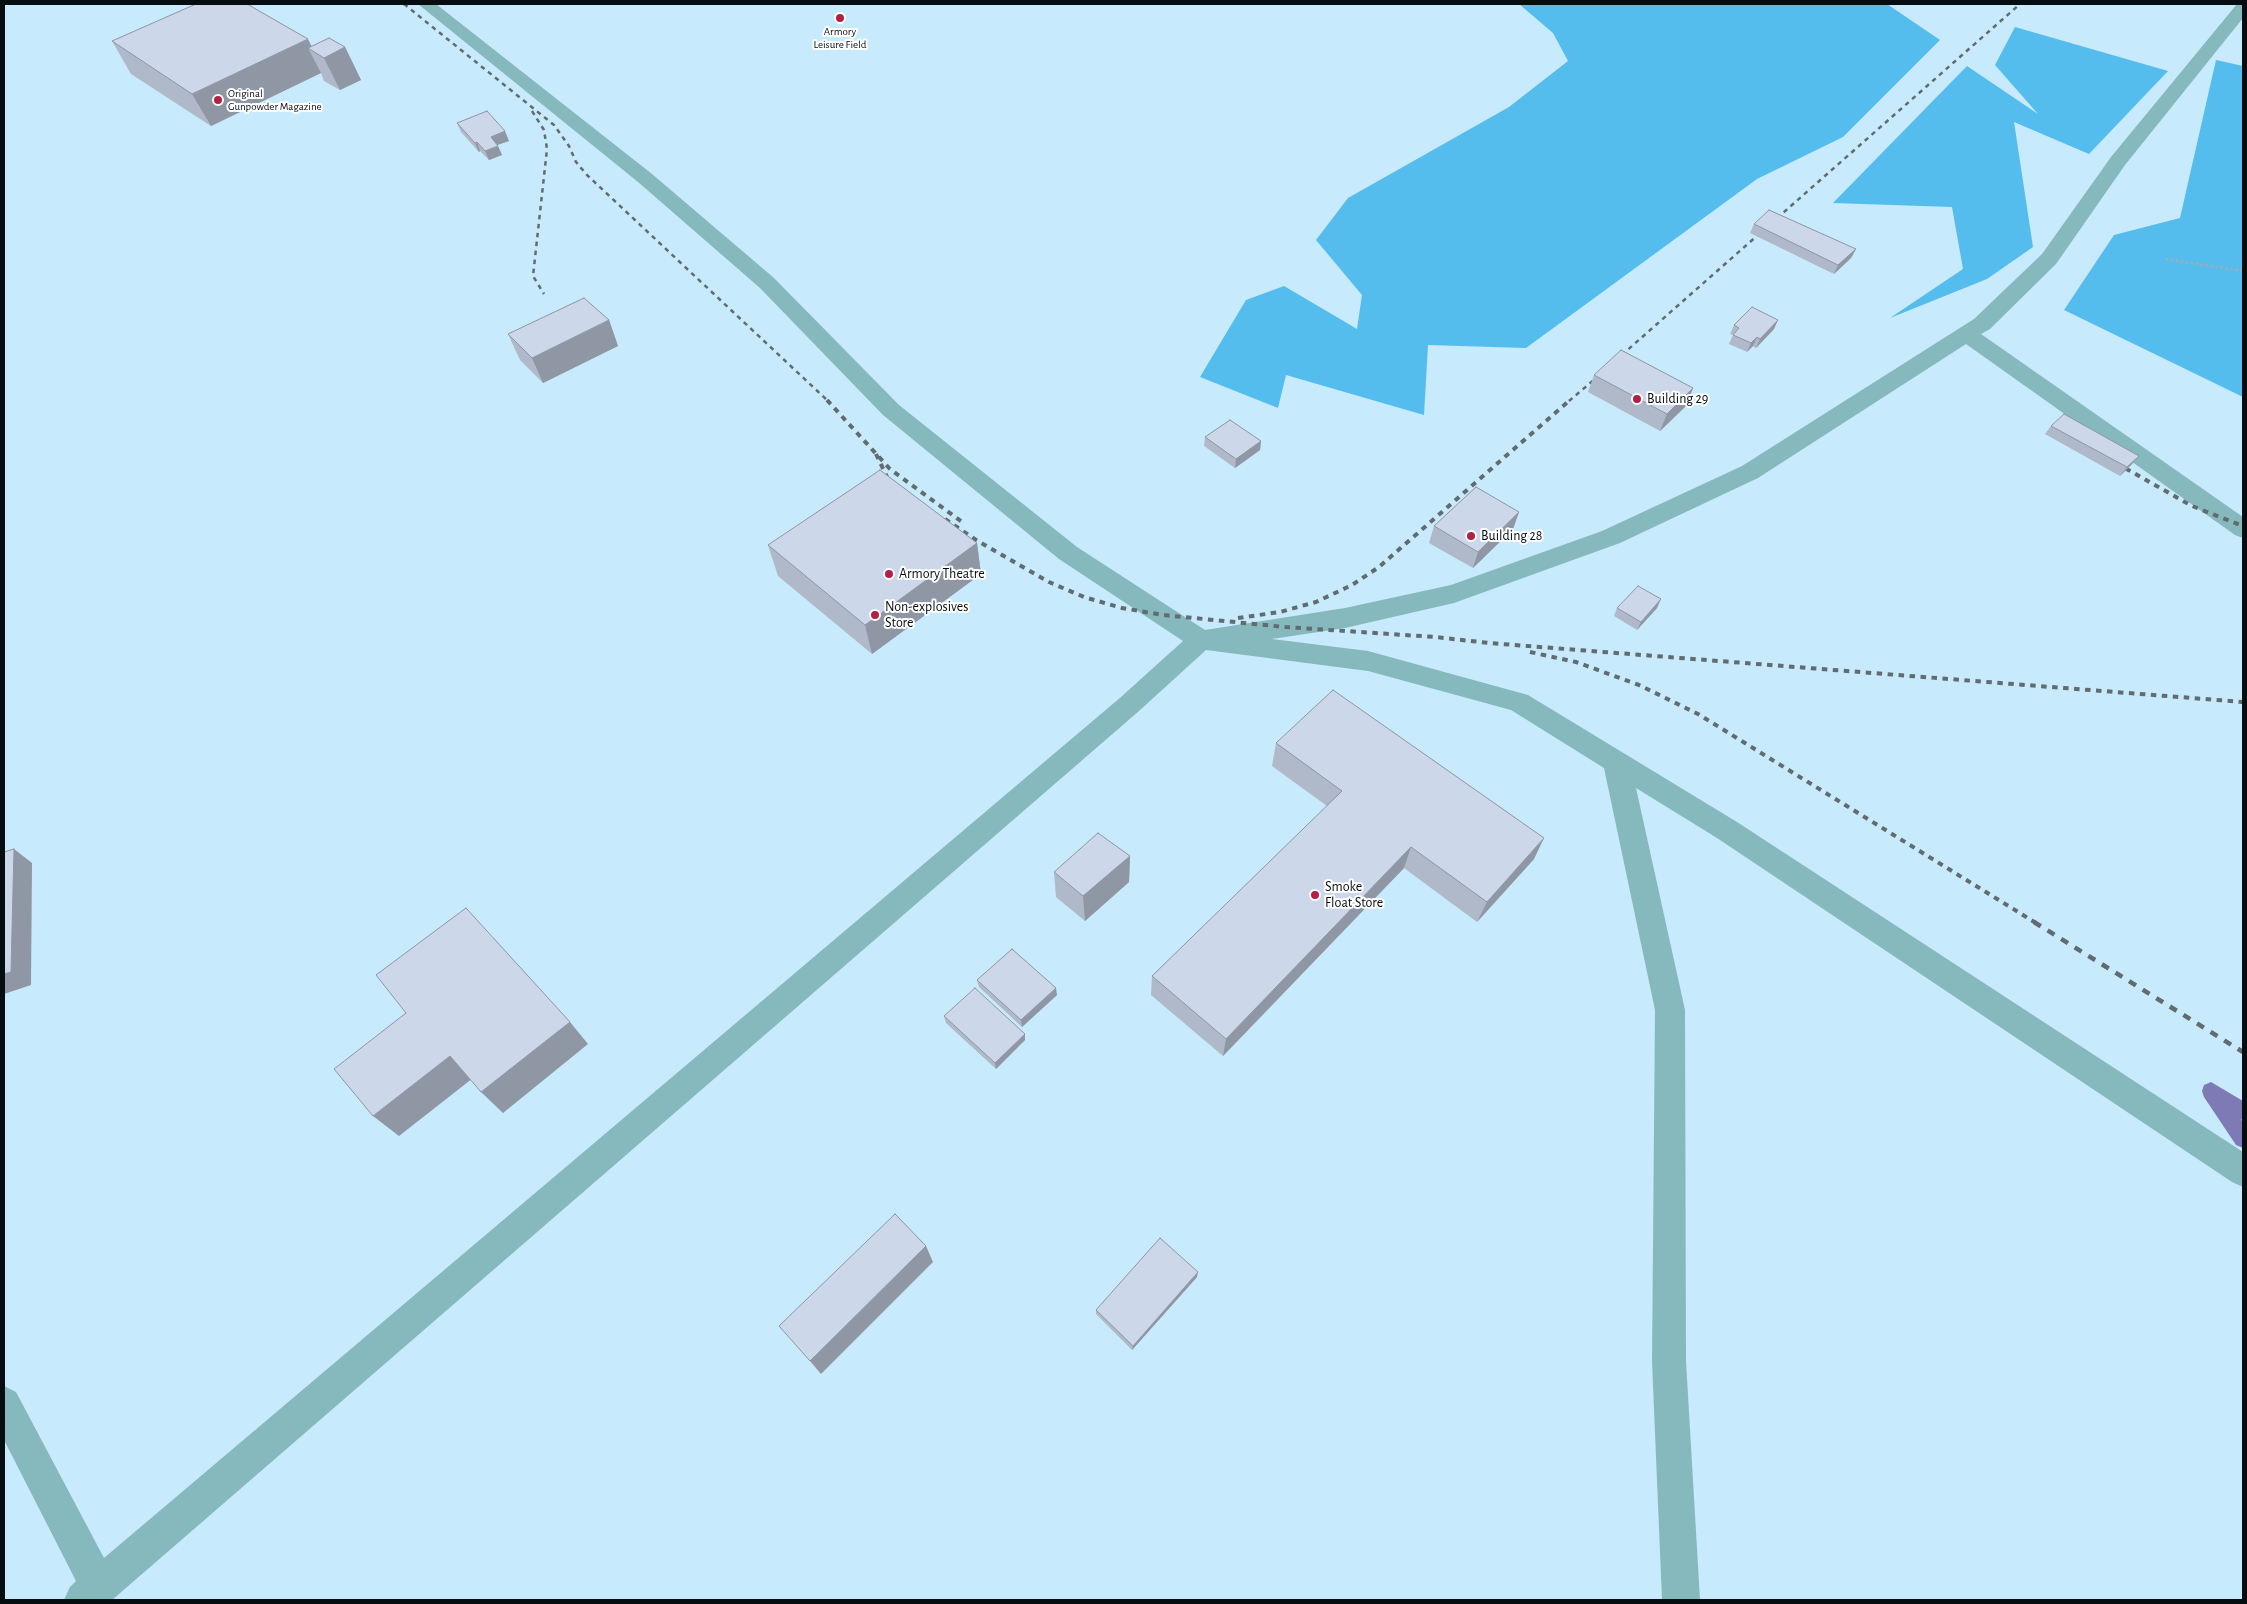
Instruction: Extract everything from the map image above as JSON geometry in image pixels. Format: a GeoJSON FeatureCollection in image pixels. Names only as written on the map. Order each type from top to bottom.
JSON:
{"type":"FeatureCollection","features":[{"type":"Feature","properties":{"kind":"lane"},"geometry":{"type":"LineString","coordinates":[[426,4],[645,178],[760,277],[891,410],[1068,553],[1201,640],[1368,662],[1519,702],[1616,760],[1744,841],[2243,1171]]}},
{"type":"Feature","properties":{"kind":"lane"},"geometry":{"type":"LineString","coordinates":[[4,1404],[91,1594],[1115,717],[1201,640],[1345,618],[1454,594],[1610,537],[1750,472],[1982,324],[2049,259],[2118,161],[2243,7]]}},
{"type":"Feature","properties":{"kind":"lane"},"geometry":{"type":"LineString","coordinates":[[1966,334],[2243,529]]}},
{"type":"Feature","properties":{"kind":"lane"},"geometry":{"type":"LineString","coordinates":[[1616,760],[1670,1010],[1669,1361],[1681,1600]]}},
{"type":"Feature","properties":{"kind":"path"},"geometry":{"type":"LineString","coordinates":[[2166,259],[2243,271]]}},
{"type":"Feature","properties":{"kind":"shaded area"},"geometry":{"type":"Polygon","coordinates":[[[4,4],[2243,4],[2243,1600],[4,1600],[4,4]]]}},
{"type":"Feature","properties":{"kind":"shaded area"},"geometry":{"type":"Polygon","coordinates":[[[1519,4],[1887,4],[1940,40],[1843,137],[1757,179],[1526,348],[1428,345],[1424,415],[1286,375],[1278,408],[1200,377],[1246,300],[1284,286],[1357,329],[1362,295],[1316,240],[1348,198],[1509,107],[1568,61],[1553,33],[1519,4]]]}},
{"type":"Feature","properties":{"kind":"shaded area"},"geometry":{"type":"Polygon","coordinates":[[[2015,27],[2168,71],[2089,154],[2014,122],[2033,247],[1987,279],[1890,318],[1963,269],[1952,207],[1833,203],[1967,66],[2038,114],[1995,65],[2015,27]]]}},
{"type":"Feature","properties":{"kind":"shaded area"},"geometry":{"type":"Polygon","coordinates":[[[2216,60],[2243,66],[2243,397],[2064,310],[2114,235],[2180,218],[2216,60]]]}},
{"type":"Feature","properties":{"kind":"building"},"geometry":{"type":"Polygon","coordinates":[[[196,4],[247,4],[308,39],[192,94],[112,41],[196,4]]]}},
{"type":"Feature","properties":{"kind":"building"},"geometry":{"type":"Polygon","coordinates":[[[329,38],[345,47],[324,58],[308,48],[329,38]]]}},
{"type":"Feature","properties":{"kind":"building"},"geometry":{"type":"Polygon","coordinates":[[[487,111],[505,131],[491,137],[498,146],[485,151],[457,123],[487,111]]]}},
{"type":"Feature","properties":{"kind":"building"},"geometry":{"type":"Polygon","coordinates":[[[1769,210],[1856,249],[1838,265],[1754,224],[1769,210]]]}},
{"type":"Feature","properties":{"kind":"building"},"geometry":{"type":"Polygon","coordinates":[[[584,298],[609,320],[532,358],[508,334],[584,298]]]}},
{"type":"Feature","properties":{"kind":"building"},"geometry":{"type":"Polygon","coordinates":[[[1752,307],[1778,320],[1760,339],[1757,337],[1751,343],[1733,335],[1739,328],[1734,325],[1752,307]]]}},
{"type":"Feature","properties":{"kind":"building"},"geometry":{"type":"Polygon","coordinates":[[[1621,350],[1693,388],[1667,414],[1594,375],[1621,350]]]}},
{"type":"Feature","properties":{"kind":"building"},"geometry":{"type":"Polygon","coordinates":[[[2064,414],[2139,456],[2127,467],[2051,426],[2064,414]]]}},
{"type":"Feature","properties":{"kind":"building"},"geometry":{"type":"Polygon","coordinates":[[[1230,420],[1261,441],[1236,459],[1205,437],[1230,420]]]}},
{"type":"Feature","properties":{"kind":"building","name":"Non-explosives Store"},"geometry":{"type":"Polygon","coordinates":[[[880,470],[977,543],[865,625],[768,545],[880,470]]]}},
{"type":"Feature","properties":{"kind":"building"},"geometry":{"type":"Polygon","coordinates":[[[1476,487],[1519,512],[1478,552],[1434,526],[1476,487]]]}},
{"type":"Feature","properties":{"kind":"building"},"geometry":{"type":"Polygon","coordinates":[[[1638,586],[1661,599],[1641,622],[1617,608],[1638,586]]]}},
{"type":"Feature","properties":{"kind":"building","name":"Smoke Float Store"},"geometry":{"type":"Polygon","coordinates":[[[1333,690],[1544,838],[1487,902],[1411,847],[1226,1039],[1152,976],[1342,791],[1276,743],[1333,690]]]}},
{"type":"Feature","properties":{"kind":"building"},"geometry":{"type":"Polygon","coordinates":[[[1098,833],[1130,856],[1083,896],[1054,872],[1098,833]]]}},
{"type":"Feature","properties":{"kind":"building"},"geometry":{"type":"Polygon","coordinates":[[[14,849],[11,972],[4,974],[4,852],[14,849]]]}},
{"type":"Feature","properties":{"kind":"building"},"geometry":{"type":"Polygon","coordinates":[[[466,908],[570,1022],[481,1092],[450,1056],[373,1116],[334,1069],[406,1013],[376,975],[466,908]]]}},
{"type":"Feature","properties":{"kind":"building"},"geometry":{"type":"Polygon","coordinates":[[[1012,949],[1056,988],[1021,1020],[977,980],[1012,949]]]}},
{"type":"Feature","properties":{"kind":"building"},"geometry":{"type":"Polygon","coordinates":[[[975,988],[1025,1034],[995,1063],[944,1016],[975,988]]]}},
{"type":"Feature","properties":{"kind":"building"},"geometry":{"type":"Polygon","coordinates":[[[895,1214],[926,1246],[810,1361],[779,1326],[895,1214]]]}},
{"type":"Feature","properties":{"kind":"building"},"geometry":{"type":"Polygon","coordinates":[[[1160,1238],[1198,1272],[1133,1346],[1096,1310],[1160,1238]]]}},
{"type":"Feature","properties":{"kind":"waterway"},"geometry":{"type":"LineString","coordinates":[[2211,1091],[2243,1139]]}},
{"type":"Feature","properties":{"kind":"waterway"},"geometry":{"type":"LineString","coordinates":[[2216,1094],[2243,1111]]}},
{"type":"Feature","properties":{"kind":"railway"},"geometry":{"type":"LineString","coordinates":[[404,4],[554,125],[569,146],[576,162],[587,175],[827,400]]}},
{"type":"Feature","properties":{"kind":"railway"},"geometry":{"type":"LineString","coordinates":[[1615,361],[2020,4]]}},
{"type":"Feature","properties":{"kind":"railway"},"geometry":{"type":"LineString","coordinates":[[532,111],[544,130],[547,149],[533,276],[544,294]]}},
{"type":"Feature","properties":{"kind":"railway"},"geometry":{"type":"LineString","coordinates":[[1569,401],[1602,373]]}},
{"type":"Feature","properties":{"kind":"railway"},"geometry":{"type":"LineString","coordinates":[[827,400],[890,469],[962,522]]}},
{"type":"Feature","properties":{"kind":"railway"},"geometry":{"type":"LineString","coordinates":[[1238,618],[1280,612],[1316,602],[1352,585],[1379,567],[1570,400]]}},
{"type":"Feature","properties":{"kind":"railway"},"geometry":{"type":"LineString","coordinates":[[876,454],[888,479],[894,483]]}},
{"type":"Feature","properties":{"kind":"railway"},"geometry":{"type":"LineString","coordinates":[[2116,463],[2192,506],[2243,526]]}},
{"type":"Feature","properties":{"kind":"railway"},"geometry":{"type":"LineString","coordinates":[[945,519],[976,540],[1049,582],[1084,597],[1122,608],[1163,615],[1285,627],[1435,637],[1489,643],[2243,702]]}},
{"type":"Feature","properties":{"kind":"railway"},"geometry":{"type":"LineString","coordinates":[[1530,652],[1576,662],[1639,685],[1698,714],[2036,923]]}},
{"type":"Feature","properties":{"kind":"railway"},"geometry":{"type":"LineString","coordinates":[[2034,922],[2243,1052]]}},
{"type":"Feature","properties":{"kind":"place","name":"Armory Leisure Field"},"geometry":{"type":"Point","coordinates":[840,18]}},
{"type":"Feature","properties":{"kind":"place","name":"Original Gunpowder Magazine"},"geometry":{"type":"Point","coordinates":[218,100]}},
{"type":"Feature","properties":{"kind":"place","name":"Building 29"},"geometry":{"type":"Point","coordinates":[1637,399]}},
{"type":"Feature","properties":{"kind":"place","name":"Building 28"},"geometry":{"type":"Point","coordinates":[1471,536]}},
{"type":"Feature","properties":{"kind":"place","name":"Armory Theatre"},"geometry":{"type":"Point","coordinates":[889,574]}},
{"type":"Feature","properties":{"kind":"place","name":"Non-explosives Store"},"geometry":{"type":"Point","coordinates":[875,615]}},
{"type":"Feature","properties":{"kind":"place","name":"Smoke Float Store"},"geometry":{"type":"Point","coordinates":[1315,895]}}]}
